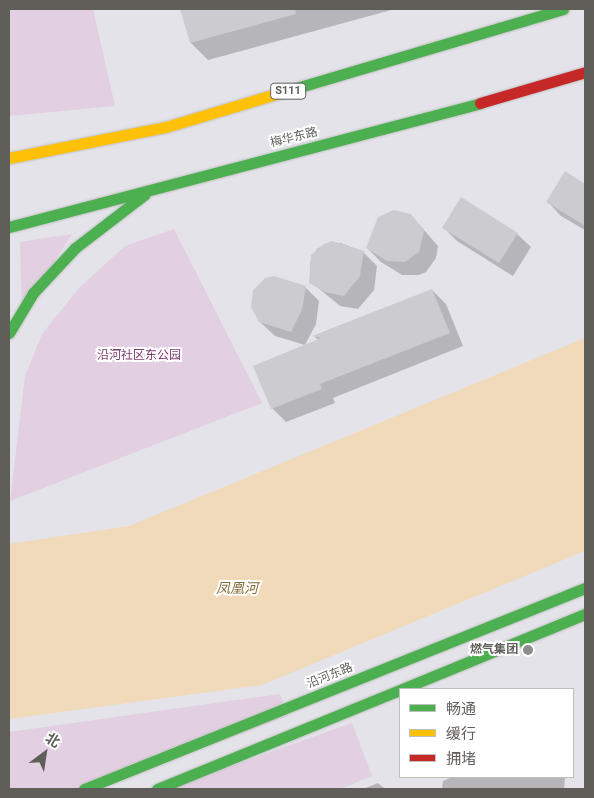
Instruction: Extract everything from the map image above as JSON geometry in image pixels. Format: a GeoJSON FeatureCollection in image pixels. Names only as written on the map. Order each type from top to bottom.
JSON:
{"type":"FeatureCollection","features":[{"type":"Feature","properties":{"kind":"main road","name":"S111"},"geometry":{"type":"LineString","coordinates":[[9,158],[166,127],[563,9]]}},
{"type":"Feature","properties":{"kind":"main road","name":"梅华东路"},"geometry":{"type":"LineString","coordinates":[[9,227],[156,186],[406,125],[585,72]]}},
{"type":"Feature","properties":{"kind":"main road"},"geometry":{"type":"LineString","coordinates":[[9,333],[33,293],[75,248],[156,186]]}},
{"type":"Feature","properties":{"kind":"main road","name":"沿河东路"},"geometry":{"type":"LineString","coordinates":[[84,789],[585,588]]}},
{"type":"Feature","properties":{"kind":"main road"},"geometry":{"type":"LineString","coordinates":[[403,688],[585,614]]}},
{"type":"Feature","properties":{"kind":"main road"},"geometry":{"type":"LineString","coordinates":[[157,789],[399,690]]}},
{"type":"Feature","properties":{"kind":"green space"},"geometry":{"type":"Polygon","coordinates":[[[9,9],[93,9],[115,106],[9,116],[9,9]]]}},
{"type":"Feature","properties":{"kind":"green space","name":"沿河社区东公园"},"geometry":{"type":"Polygon","coordinates":[[[174,229],[262,403],[10,501],[25,376],[42,334],[79,288],[125,246],[174,229]]]}},
{"type":"Feature","properties":{"kind":"green space"},"geometry":{"type":"Polygon","coordinates":[[[72,234],[22,312],[20,242],[72,234]]]}},
{"type":"Feature","properties":{"kind":"green space"},"geometry":{"type":"Polygon","coordinates":[[[280,694],[288,716],[93,789],[9,789],[9,732],[280,694]]]}},
{"type":"Feature","properties":{"kind":"green space"},"geometry":{"type":"Polygon","coordinates":[[[352,723],[372,776],[340,789],[167,789],[352,723]]]}},
{"type":"Feature","properties":{"kind":"water","name":"凤凰河"},"geometry":{"type":"Polygon","coordinates":[[[585,338],[585,551],[262,685],[9,719],[9,544],[129,526],[585,338]]]}},
{"type":"Feature","properties":{"kind":"building"},"geometry":{"type":"Polygon","coordinates":[[[180,9],[295,9],[296,14],[190,43],[180,9]]]}},
{"type":"Feature","properties":{"kind":"building"},"geometry":{"type":"Polygon","coordinates":[[[565,171],[585,184],[585,226],[546,202],[565,171]]]}},
{"type":"Feature","properties":{"kind":"building"},"geometry":{"type":"Polygon","coordinates":[[[461,197],[518,233],[499,263],[442,228],[461,197]]]}},
{"type":"Feature","properties":{"kind":"building"},"geometry":{"type":"Polygon","coordinates":[[[394,210],[411,214],[424,231],[419,252],[405,262],[387,261],[366,248],[378,217],[394,210]]]}},
{"type":"Feature","properties":{"kind":"building"},"geometry":{"type":"Polygon","coordinates":[[[332,241],[364,251],[360,276],[344,296],[325,292],[309,283],[311,255],[324,244],[332,241]]]}},
{"type":"Feature","properties":{"kind":"building"},"geometry":{"type":"Polygon","coordinates":[[[274,276],[306,286],[302,310],[291,332],[259,322],[251,307],[253,290],[265,278],[274,276]]]}},
{"type":"Feature","properties":{"kind":"building"},"geometry":{"type":"Polygon","coordinates":[[[432,289],[450,333],[320,384],[322,389],[271,409],[253,366],[321,338],[312,336],[432,289]]]}},
{"type":"Feature","properties":{"kind":"traffic: fast"},"geometry":{"type":"LineString","coordinates":[[283,92],[563,9]]}},
{"type":"Feature","properties":{"kind":"traffic: fast"},"geometry":{"type":"LineString","coordinates":[[9,227],[480,103]]}},
{"type":"Feature","properties":{"kind":"traffic: fast"},"geometry":{"type":"LineString","coordinates":[[9,333],[33,293],[75,248],[145,194]]}},
{"type":"Feature","properties":{"kind":"traffic: fast"},"geometry":{"type":"LineString","coordinates":[[84,789],[585,588]]}},
{"type":"Feature","properties":{"kind":"traffic: fast"},"geometry":{"type":"LineString","coordinates":[[404,688],[585,614]]}},
{"type":"Feature","properties":{"kind":"traffic: fast"},"geometry":{"type":"LineString","coordinates":[[157,789],[399,690]]}},
{"type":"Feature","properties":{"kind":"traffic: slow"},"geometry":{"type":"LineString","coordinates":[[9,158],[166,127],[283,92]]}},
{"type":"Feature","properties":{"kind":"traffic: jam"},"geometry":{"type":"LineString","coordinates":[[480,103],[585,72]]}},
{"type":"Feature","properties":{"kind":"place","name":"燃气集团"},"geometry":{"type":"Point","coordinates":[528,650]}}]}
